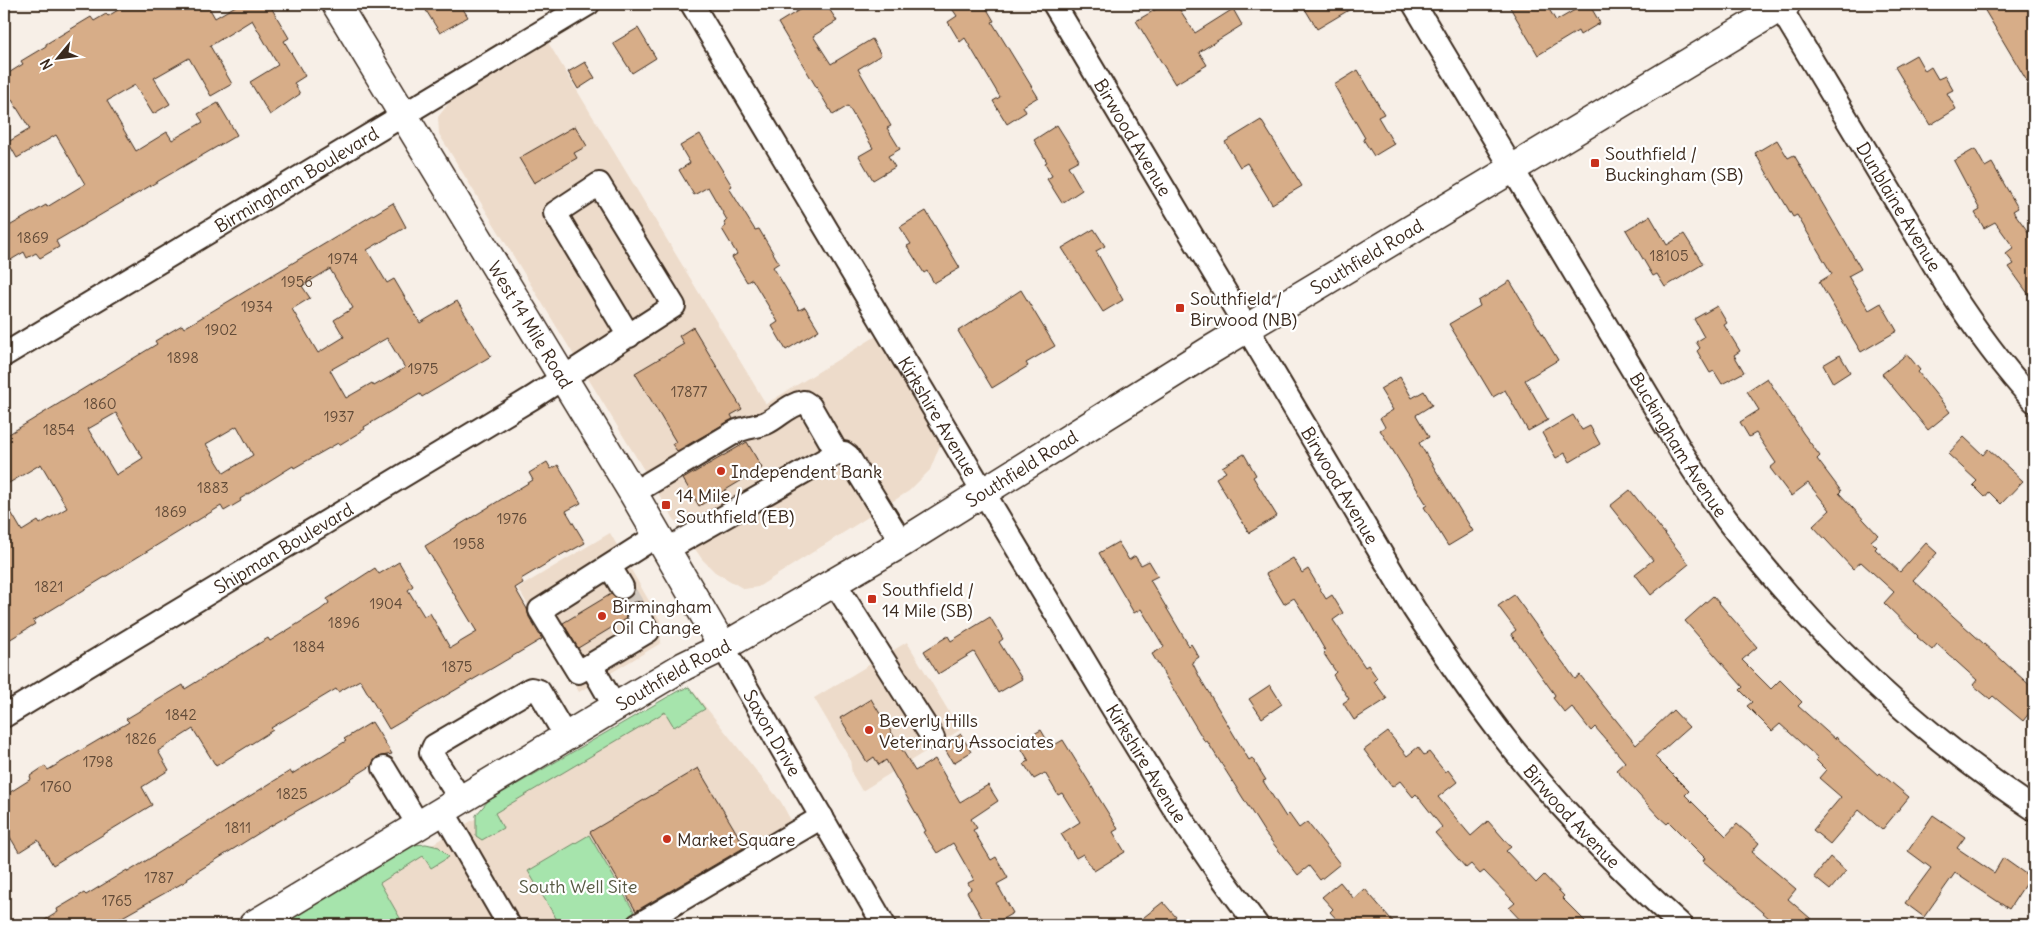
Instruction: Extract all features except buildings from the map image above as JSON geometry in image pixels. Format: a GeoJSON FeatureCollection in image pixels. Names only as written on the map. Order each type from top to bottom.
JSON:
{"type":"FeatureCollection","features":[{"type":"Feature","properties":{"kind":"main road","name":"West 14 Mile Road"},"geometry":{"type":"LineString","coordinates":[[336,4],[633,493],[723,647]]}},
{"type":"Feature","properties":{"kind":"main road","name":"Southfield Road"},"geometry":{"type":"LineString","coordinates":[[253,925],[684,666],[723,647],[902,543],[1103,417],[1781,5]]}},
{"type":"Feature","properties":{"kind":"street","name":"Birmingham Boulevard"},"geometry":{"type":"LineString","coordinates":[[4,355],[588,4]]}},
{"type":"Feature","properties":{"kind":"street","name":"Kirkshire Avenue"},"geometry":{"type":"LineString","coordinates":[[692,4],[1172,805],[1257,925]]}},
{"type":"Feature","properties":{"kind":"street","name":"Birwood Avenue"},"geometry":{"type":"LineString","coordinates":[[1054,4],[1414,609],[1477,702],[1507,741],[1583,830],[1619,867],[1682,925]]}},
{"type":"Feature","properties":{"kind":"street","name":"Buckingham Avenue"},"geometry":{"type":"LineString","coordinates":[[1414,4],[1681,451],[1727,519],[1773,577],[1825,637],[1862,674],[1908,715],[1985,776],[2034,809]]}},
{"type":"Feature","properties":{"kind":"street","name":"Dunblaine Avenue"},"geometry":{"type":"LineString","coordinates":[[1781,5],[1926,252],[1966,316],[2000,362],[2034,401]]}},
{"type":"Feature","properties":{"kind":"street","name":"Shipman Boulevard"},"geometry":{"type":"LineString","coordinates":[[4,716],[563,378],[629,336],[674,306],[599,184],[555,213],[629,336]]}},
{"type":"Feature","properties":{"kind":"street"},"geometry":{"type":"LineString","coordinates":[[633,493],[735,432],[765,423],[797,403],[804,402],[810,406],[838,453]]}},
{"type":"Feature","properties":{"kind":"street"},"geometry":{"type":"LineString","coordinates":[[638,614],[648,631],[578,672],[540,610],[610,566],[662,543],[838,453],[844,453],[848,456],[902,543]]}},
{"type":"Feature","properties":{"kind":"street"},"geometry":{"type":"LineString","coordinates":[[610,566],[622,586]]}},
{"type":"Feature","properties":{"kind":"street"},"geometry":{"type":"LineString","coordinates":[[834,582],[933,738]]}},
{"type":"Feature","properties":{"kind":"street","name":"Saxon Drive"},"geometry":{"type":"LineString","coordinates":[[723,647],[822,817]]}},
{"type":"Feature","properties":{"kind":"street"},"geometry":{"type":"LineString","coordinates":[[591,665],[615,707]]}},
{"type":"Feature","properties":{"kind":"street"},"geometry":{"type":"LineString","coordinates":[[509,925],[452,805],[431,753],[434,746],[531,689],[539,691],[566,737]]}},
{"type":"Feature","properties":{"kind":"street"},"geometry":{"type":"LineString","coordinates":[[384,768],[418,826]]}},
{"type":"Feature","properties":{"kind":"street"},"geometry":{"type":"LineString","coordinates":[[638,925],[822,817],[880,919]]}},
{"type":"Feature","properties":{"kind":"shaded area"},"geometry":{"type":"Polygon","coordinates":[[[546,39],[766,404],[878,335],[924,408],[940,445],[930,470],[909,491],[758,587],[744,589],[715,572],[702,559],[672,516],[439,134],[438,117],[452,99],[546,39]]]}},
{"type":"Feature","properties":{"kind":"shaded area"},"geometry":{"type":"Polygon","coordinates":[[[610,533],[660,620],[661,643],[579,692],[518,588],[610,533]]]}},
{"type":"Feature","properties":{"kind":"shaded area"},"geometry":{"type":"Polygon","coordinates":[[[907,642],[960,730],[862,791],[852,774],[850,759],[814,698],[907,642]]]}},
{"type":"Feature","properties":{"kind":"shaded area"},"geometry":{"type":"Polygon","coordinates":[[[693,691],[781,802],[802,841],[651,925],[404,925],[376,877],[693,691]]]}},
{"type":"Feature","properties":{"kind":"green space"},"geometry":{"type":"Polygon","coordinates":[[[689,687],[705,709],[674,727],[665,712],[495,813],[503,828],[482,840],[476,836],[476,815],[488,801],[678,691],[689,687]]]}},
{"type":"Feature","properties":{"kind":"green space","name":"South Well Site"},"geometry":{"type":"Polygon","coordinates":[[[589,835],[636,915],[620,925],[560,925],[528,871],[589,835]]]}},
{"type":"Feature","properties":{"kind":"green space"},"geometry":{"type":"Polygon","coordinates":[[[426,844],[439,847],[449,857],[431,868],[423,856],[380,883],[404,925],[272,925],[371,864],[413,845],[426,844]]]}},
{"type":"Feature","properties":{"kind":"tunnel"},"geometry":{"type":"LineString","coordinates":[[622,587],[638,614]]}},
{"type":"Feature","properties":{"kind":"place","name":"Southfield / Buckingham (SB)"},"geometry":{"type":"Point","coordinates":[1595,163]}},
{"type":"Feature","properties":{"kind":"place","name":"Southfield / Birwood (NB)"},"geometry":{"type":"Point","coordinates":[1180,308]}},
{"type":"Feature","properties":{"kind":"place","name":"Independent Bank"},"geometry":{"type":"Point","coordinates":[721,471]}},
{"type":"Feature","properties":{"kind":"place","name":"14 Mile / Southfield (EB)"},"geometry":{"type":"Point","coordinates":[666,505]}},
{"type":"Feature","properties":{"kind":"place","name":"Southfield / 14 Mile (SB)"},"geometry":{"type":"Point","coordinates":[872,599]}},
{"type":"Feature","properties":{"kind":"place","name":"Birmingham Oil Change"},"geometry":{"type":"Point","coordinates":[602,616]}},
{"type":"Feature","properties":{"kind":"place","name":"Beverly Hills Veterinary Associates"},"geometry":{"type":"Point","coordinates":[869,730]}},
{"type":"Feature","properties":{"kind":"place","name":"Market Square"},"geometry":{"type":"Point","coordinates":[667,839]}}]}
